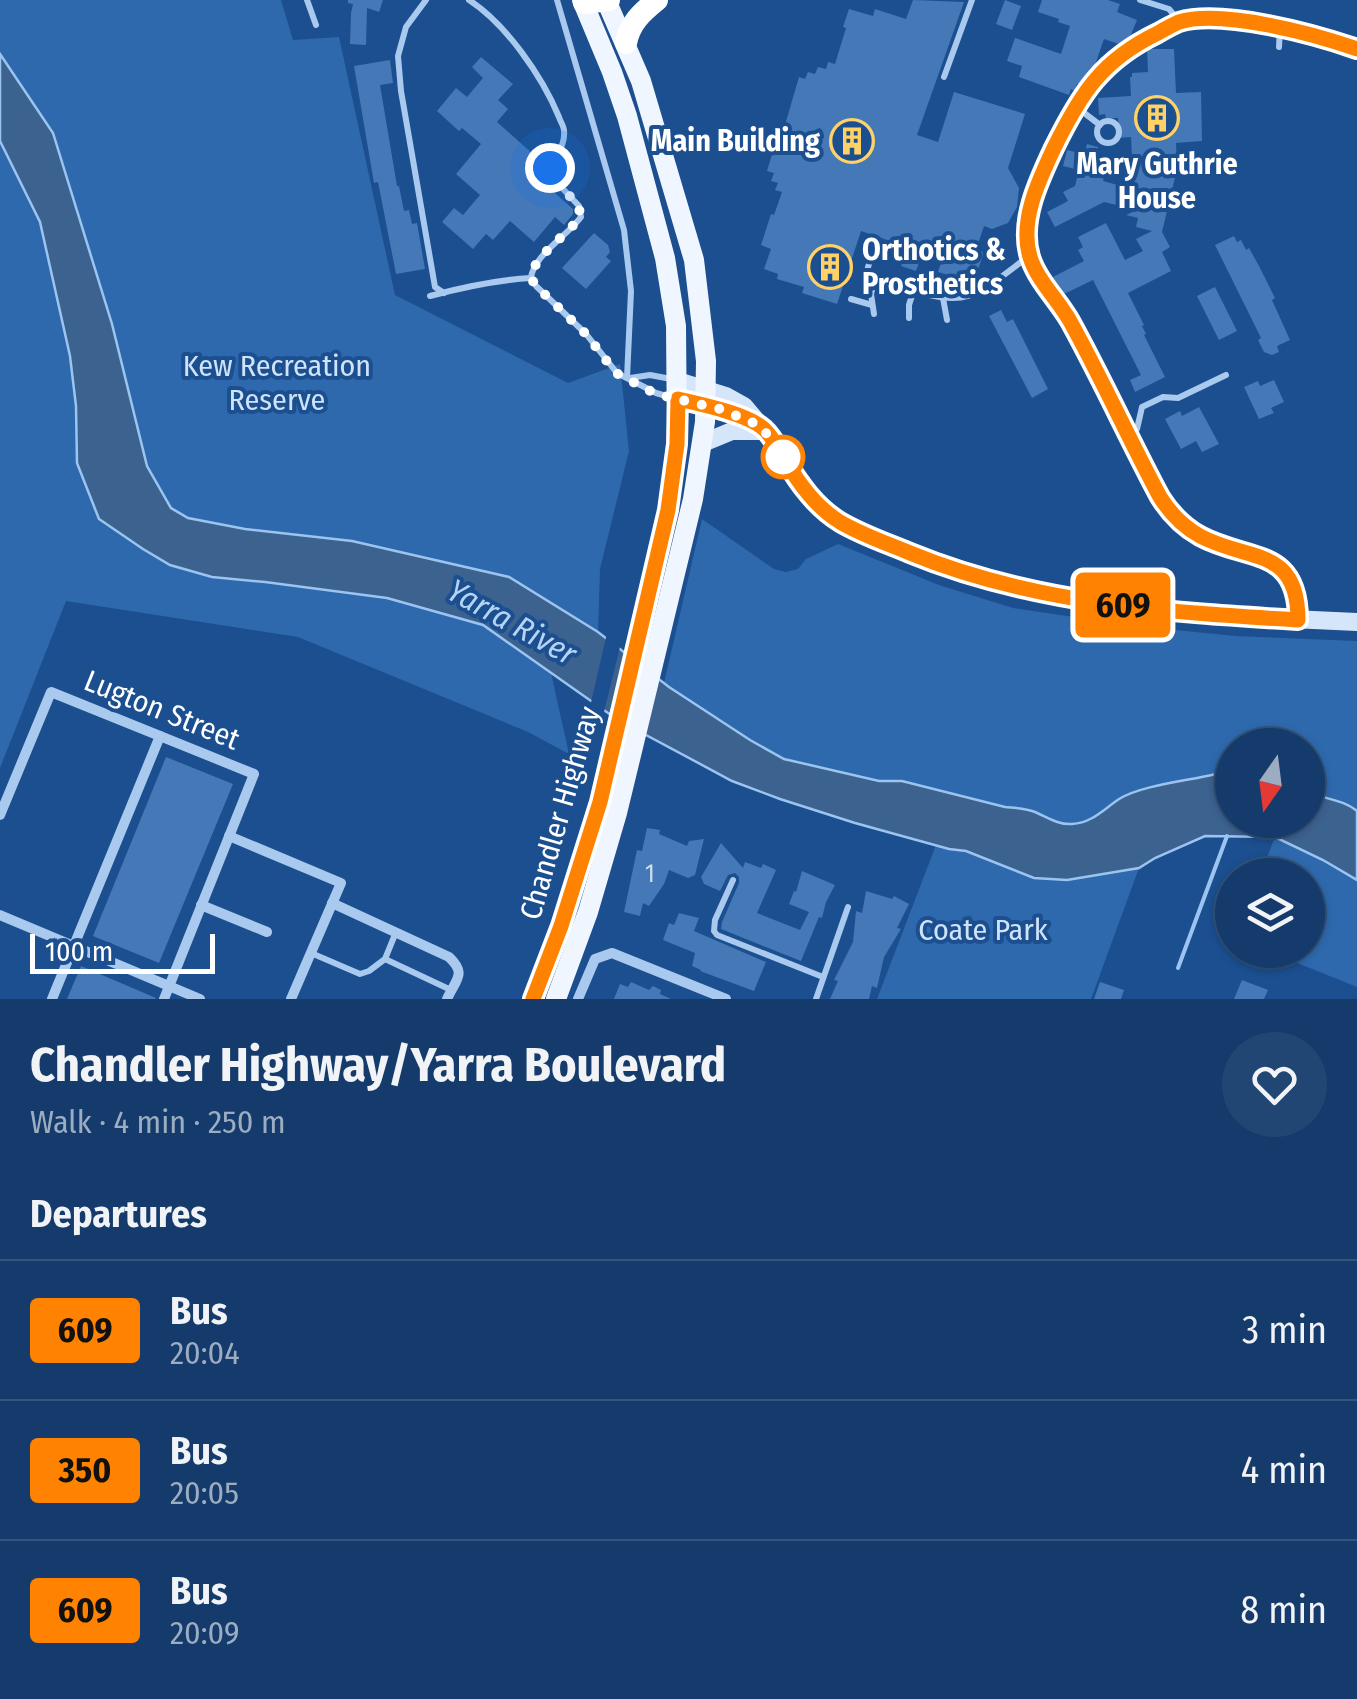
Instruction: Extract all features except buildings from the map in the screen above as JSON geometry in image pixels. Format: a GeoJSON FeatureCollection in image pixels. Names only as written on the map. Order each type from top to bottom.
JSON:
{"type":"FeatureCollection","features":[{"type":"Feature","properties":{"kind":"highway"},"geometry":{"type":"LineString","coordinates":[[626,43],[634,20],[657,0]]}},
{"type":"Feature","properties":{"kind":"main road","name":"Chandler Highway"},"geometry":{"type":"LineString","coordinates":[[533,999],[608,807],[693,500],[706,397],[706,360],[694,260],[645,93],[626,43],[598,1]]}},
{"type":"Feature","properties":{"kind":"main road","name":"Chandler Highway"},"geometry":{"type":"LineString","coordinates":[[556,999],[588,912],[677,444],[676,326],[670,280],[651,197],[612,72],[598,1]]}},
{"type":"Feature","properties":{"kind":"main road"},"geometry":{"type":"LineString","coordinates":[[678,390],[740,403],[763,428],[807,494],[838,520],[860,533],[962,573],[1066,597],[1195,614],[1357,622]]}},
{"type":"Feature","properties":{"kind":"main road"},"geometry":{"type":"LineString","coordinates":[[703,443],[736,430],[763,428]]}},
{"type":"Feature","properties":{"kind":"street","name":"Lugton Street"},"geometry":{"type":"LineString","coordinates":[[0,815],[52,692],[254,774],[230,836]]}},
{"type":"Feature","properties":{"kind":"street"},"geometry":{"type":"LineString","coordinates":[[52,999],[160,736]]}},
{"type":"Feature","properties":{"kind":"street"},"geometry":{"type":"LineString","coordinates":[[164,999],[230,836],[341,883],[291,999]]}},
{"type":"Feature","properties":{"kind":"street"},"geometry":{"type":"LineString","coordinates":[[332,903],[449,957],[460,972],[449,994]]}},
{"type":"Feature","properties":{"kind":"street"},"geometry":{"type":"LineString","coordinates":[[201,905],[267,932]]}},
{"type":"Feature","properties":{"kind":"street"},"geometry":{"type":"LineString","coordinates":[[0,914],[200,999]]}},
{"type":"Feature","properties":{"kind":"street"},"geometry":{"type":"LineString","coordinates":[[578,999],[596,959],[608,953],[726,999]]}},
{"type":"Feature","properties":{"kind":"lane"},"geometry":{"type":"LineString","coordinates":[[308,0],[316,24]]}},
{"type":"Feature","properties":{"kind":"lane"},"geometry":{"type":"LineString","coordinates":[[426,0],[406,27],[398,56],[435,287],[444,292]]}},
{"type":"Feature","properties":{"kind":"lane"},"geometry":{"type":"LineString","coordinates":[[469,0],[484,10],[533,69],[551,98],[564,131],[550,175],[579,206],[580,217],[534,264],[531,278],[586,334],[610,367],[656,394],[678,390]]}},
{"type":"Feature","properties":{"kind":"lane"},"geometry":{"type":"LineString","coordinates":[[556,0],[624,230],[631,290],[628,378]]}},
{"type":"Feature","properties":{"kind":"lane"},"geometry":{"type":"LineString","coordinates":[[944,76],[972,0]]}},
{"type":"Feature","properties":{"kind":"lane"},"geometry":{"type":"LineString","coordinates":[[1140,0],[1169,9],[1180,22]]}},
{"type":"Feature","properties":{"kind":"lane"},"geometry":{"type":"LineString","coordinates":[[1298,620],[1296,592],[1284,572],[1269,560],[1209,540],[1170,512],[1068,318],[1034,266],[1026,234],[1049,159],[1075,106],[1103,68],[1142,41],[1180,22],[1221,18],[1280,28],[1357,49]]}},
{"type":"Feature","properties":{"kind":"lane"},"geometry":{"type":"LineString","coordinates":[[1279,47],[1280,28]]}},
{"type":"Feature","properties":{"kind":"lane"},"geometry":{"type":"LineString","coordinates":[[1075,106],[1100,125]]}},
{"type":"Feature","properties":{"kind":"lane"},"geometry":{"type":"LineString","coordinates":[[872,254],[866,274],[951,299],[971,295],[1029,256]]}},
{"type":"Feature","properties":{"kind":"lane"},"geometry":{"type":"LineString","coordinates":[[851,299],[873,309],[875,277]]}},
{"type":"Feature","properties":{"kind":"lane"},"geometry":{"type":"LineString","coordinates":[[430,296],[531,278]]}},
{"type":"Feature","properties":{"kind":"lane"},"geometry":{"type":"LineString","coordinates":[[909,318],[914,289]]}},
{"type":"Feature","properties":{"kind":"lane"},"geometry":{"type":"LineString","coordinates":[[943,298],[947,320]]}},
{"type":"Feature","properties":{"kind":"lane"},"geometry":{"type":"LineString","coordinates":[[1128,435],[1136,428],[1142,407],[1163,398],[1178,398],[1226,374]]}},
{"type":"Feature","properties":{"kind":"lane"},"geometry":{"type":"LineString","coordinates":[[628,378],[650,375],[678,390]]}},
{"type":"Feature","properties":{"kind":"lane"},"geometry":{"type":"LineString","coordinates":[[732,880],[714,926],[717,935],[823,977]]}},
{"type":"Feature","properties":{"kind":"lane"},"geometry":{"type":"LineString","coordinates":[[816,999],[848,907]]}},
{"type":"Feature","properties":{"kind":"lane"},"geometry":{"type":"LineString","coordinates":[[311,953],[360,974],[385,959],[396,932]]}},
{"type":"Feature","properties":{"kind":"lane"},"geometry":{"type":"LineString","coordinates":[[385,959],[449,994]]}},
{"type":"Feature","properties":{"kind":"green space","name":"Kew Recreation Reserve"},"geometry":{"type":"Polygon","coordinates":[[[0,0],[281,0],[293,40],[339,37],[395,295],[568,383],[620,364],[629,451],[600,569],[598,632],[509,577],[352,541],[188,518],[171,508],[147,466],[112,324],[53,133],[0,54],[0,0]]]}},
{"type":"Feature","properties":{"kind":"green space"},"geometry":{"type":"Polygon","coordinates":[[[0,141],[40,222],[70,356],[77,463],[99,519],[170,565],[212,577],[387,598],[484,625],[551,673],[569,754],[528,732],[298,637],[66,601],[0,768],[0,141]]]}},
{"type":"Feature","properties":{"kind":"green space"},"geometry":{"type":"Polygon","coordinates":[[[702,519],[774,569],[786,572],[798,569],[806,559],[838,544],[939,585],[1013,608],[1235,636],[1357,641],[1357,811],[1325,798],[1325,728],[1215,728],[1215,774],[1130,794],[1092,818],[1072,824],[902,781],[879,781],[784,759],[664,683],[702,519]]]}},
{"type":"Feature","properties":{"kind":"green space"},"geometry":{"type":"Polygon","coordinates":[[[1277,838],[1319,858],[1267,858],[1277,838]]]}},
{"type":"Feature","properties":{"kind":"green space","name":"Coate Park"},"geometry":{"type":"Polygon","coordinates":[[[936,845],[966,851],[1034,878],[1067,880],[1139,868],[1091,999],[877,999],[936,845]]]}},
{"type":"Feature","properties":{"kind":"green space"},"geometry":{"type":"Polygon","coordinates":[[[1325,861],[1357,880],[1357,987],[1310,968],[1325,968],[1325,861]]]}},
{"type":"Feature","properties":{"kind":"water","name":"Yarra River"},"geometry":{"type":"Polygon","coordinates":[[[0,54],[53,133],[112,324],[147,466],[171,508],[188,518],[352,541],[509,577],[598,632],[669,687],[784,759],[879,781],[902,781],[1028,810],[1067,824],[1086,821],[1119,799],[1143,789],[1215,774],[1215,836],[1205,836],[1139,868],[1067,880],[1034,878],[966,851],[855,823],[732,781],[618,720],[483,625],[387,598],[212,577],[170,565],[99,519],[77,463],[70,356],[40,222],[0,141],[0,54]]]}},
{"type":"Feature","properties":{"kind":"water"},"geometry":{"type":"Polygon","coordinates":[[[1325,798],[1357,811],[1357,880],[1325,858],[1277,838],[1325,838],[1325,798]]]}},
{"type":"Feature","properties":{"kind":"pier"},"geometry":{"type":"Polygon","coordinates":[[[607,633],[621,643],[603,716],[590,707],[607,633]]]}},
{"type":"Feature","properties":{"kind":"waterway"},"geometry":{"type":"LineString","coordinates":[[1178,968],[1226,838]]}},
{"type":"Feature","properties":{"kind":"bus line","name":"609"},"geometry":{"type":"LineString","coordinates":[[533,999],[561,926],[600,802],[668,510],[677,444],[678,399],[720,409],[761,426],[807,494],[824,510],[860,533],[930,562],[1010,587],[1066,597],[1209,615],[1298,620],[1296,592],[1290,578],[1277,565],[1200,536],[1170,512],[1068,318],[1034,266],[1026,234],[1049,159],[1075,106],[1103,68],[1142,41],[1180,22],[1221,18],[1280,28],[1357,49]]}},
{"type":"Feature","properties":{"kind":"place","name":"Mary Guthrie House"},"geometry":{"type":"Point","coordinates":[1157,118]}},
{"type":"Feature","properties":{"kind":"place","name":"Main Building"},"geometry":{"type":"Point","coordinates":[852,141]}},
{"type":"Feature","properties":{"kind":"place","name":"Orthotics & Prosthetics"},"geometry":{"type":"Point","coordinates":[830,267]}},
{"type":"Feature","properties":{"kind":"route"},"geometry":{"type":"LineString","coordinates":[[550,168],[550,175],[579,206],[580,217],[534,264],[531,278],[536,286],[577,324],[616,373],[656,394],[720,409],[761,426],[783,457]]}}]}
